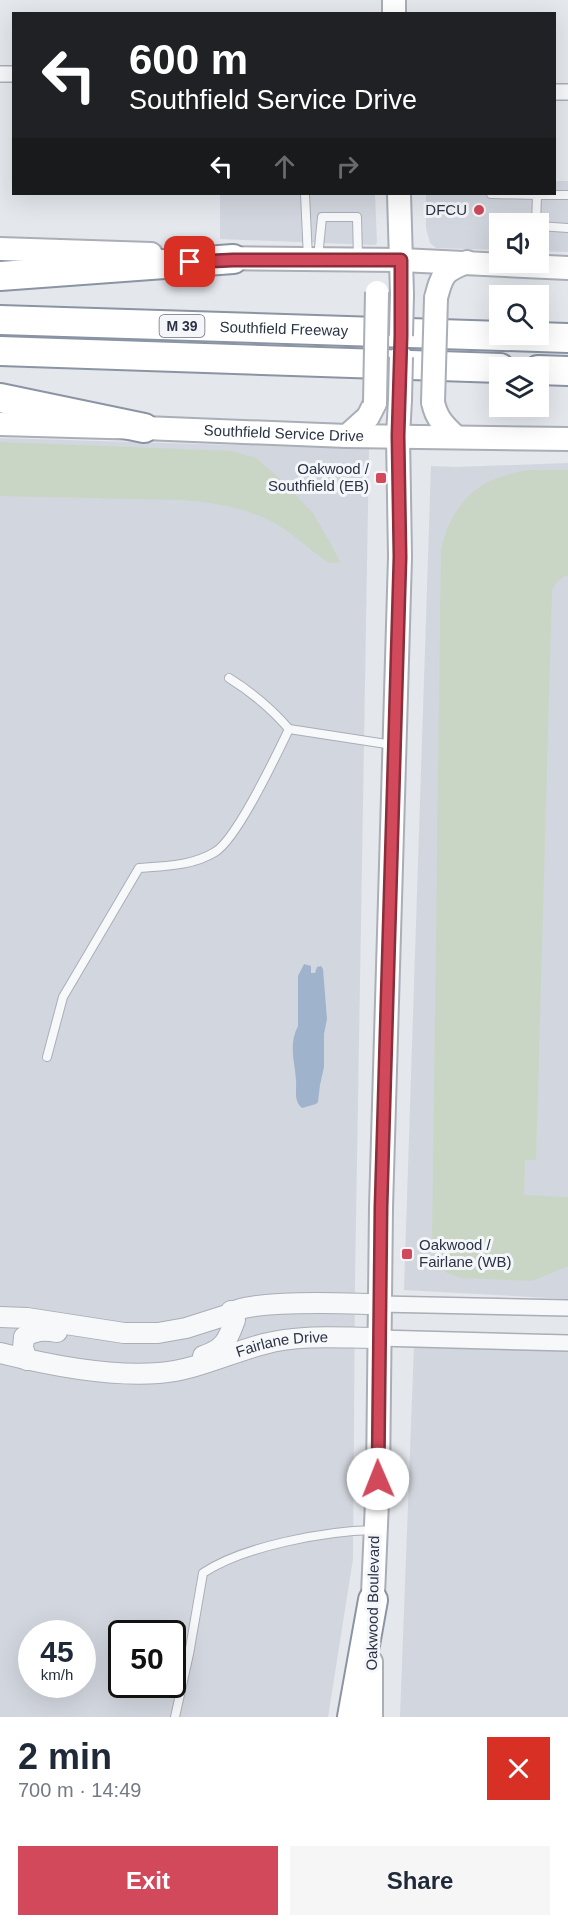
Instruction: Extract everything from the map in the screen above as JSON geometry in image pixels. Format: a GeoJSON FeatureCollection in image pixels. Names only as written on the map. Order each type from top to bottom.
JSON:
{"type":"FeatureCollection","features":[{"type":"Feature","properties":{"kind":"highway"},"geometry":{"type":"LineString","coordinates":[[0,276],[233,260]]}},
{"type":"Feature","properties":{"kind":"highway","name":"Southfield Freeway"},"geometry":{"type":"LineString","coordinates":[[0,320],[568,339]]}},
{"type":"Feature","properties":{"kind":"highway","name":"M 39"},"geometry":{"type":"LineString","coordinates":[[0,351],[489,368]]}},
{"type":"Feature","properties":{"kind":"highway"},"geometry":{"type":"LineString","coordinates":[[549,370],[568,371]]}},
{"type":"Feature","properties":{"kind":"highway"},"geometry":{"type":"LineString","coordinates":[[0,398],[144,428]]}},
{"type":"Feature","properties":{"kind":"highway"},"geometry":{"type":"LineString","coordinates":[[352,1717],[373,1600]]}},
{"type":"Feature","properties":{"kind":"main road","name":"Oakwood Boulevard"},"geometry":{"type":"LineString","coordinates":[[371,1717],[374,1530],[378,1479],[381,1195],[400,557],[398,436],[402,294],[399,195]]}},
{"type":"Feature","properties":{"kind":"main road"},"geometry":{"type":"LineString","coordinates":[[0,249],[188,256],[233,260],[313,259],[489,263]]}},
{"type":"Feature","properties":{"kind":"main road"},"geometry":{"type":"LineString","coordinates":[[346,436],[368,417],[375,403],[377,292],[374,280],[355,260]]}},
{"type":"Feature","properties":{"kind":"main road"},"geometry":{"type":"LineString","coordinates":[[456,437],[436,415],[433,402],[436,297],[441,277],[467,262]]}},
{"type":"Feature","properties":{"kind":"main road"},"geometry":{"type":"LineString","coordinates":[[549,266],[568,268]]}},
{"type":"Feature","properties":{"kind":"main road","name":"Southfield Service Drive"},"geometry":{"type":"LineString","coordinates":[[0,424],[346,436],[568,439]]}},
{"type":"Feature","properties":{"kind":"street"},"geometry":{"type":"LineString","coordinates":[[0,1317],[27,1318],[124,1333],[158,1333],[186,1328],[227,1315],[231,1311],[284,1303],[568,1308]]}},
{"type":"Feature","properties":{"kind":"street"},"geometry":{"type":"LineString","coordinates":[[116,1373],[144,1366],[179,1362],[214,1352],[222,1347],[228,1338],[235,1320],[231,1311]]}},
{"type":"Feature","properties":{"kind":"street"},"geometry":{"type":"LineString","coordinates":[[27,1360],[23,1348],[24,1337],[32,1332],[45,1330],[101,1340],[124,1333]]}},
{"type":"Feature","properties":{"kind":"street","name":"Fairlane Drive"},"geometry":{"type":"LineString","coordinates":[[0,1353],[27,1360],[116,1373],[159,1373],[210,1363],[264,1344],[302,1337],[568,1343]]}},
{"type":"Feature","properties":{"kind":"lane"},"geometry":{"type":"LineString","coordinates":[[305,195],[313,259]]}},
{"type":"Feature","properties":{"kind":"lane"},"geometry":{"type":"LineString","coordinates":[[538,213],[537,195],[568,195]]}},
{"type":"Feature","properties":{"kind":"lane"},"geometry":{"type":"LineString","coordinates":[[313,259],[322,217],[357,218],[355,260]]}},
{"type":"Feature","properties":{"kind":"lane"},"geometry":{"type":"LineString","coordinates":[[549,226],[568,228]]}},
{"type":"Feature","properties":{"kind":"lane"},"geometry":{"type":"LineString","coordinates":[[229,678],[269,706],[289,729],[395,746]]}},
{"type":"Feature","properties":{"kind":"lane"},"geometry":{"type":"LineString","coordinates":[[47,1057],[63,997],[139,868],[179,865],[204,858],[218,851],[229,840],[289,729]]}},
{"type":"Feature","properties":{"kind":"lane"},"geometry":{"type":"LineString","coordinates":[[175,1717],[203,1573],[217,1563],[297,1539],[374,1530]]}},
{"type":"Feature","properties":{"kind":"shaded area"},"geometry":{"type":"Polygon","coordinates":[[[556,181],[568,181],[568,252],[549,251],[549,213],[489,213],[489,250],[436,248],[430,243],[426,228],[426,195],[556,195],[556,181]]]}},
{"type":"Feature","properties":{"kind":"shaded area"},"geometry":{"type":"Polygon","coordinates":[[[220,195],[375,195],[377,243],[375,245],[220,239],[220,195]]]}},
{"type":"Feature","properties":{"kind":"shaded area"},"geometry":{"type":"Polygon","coordinates":[[[0,438],[233,445],[369,445],[355,1281],[353,1559],[328,1717],[0,1717],[0,438]]]}},
{"type":"Feature","properties":{"kind":"shaded area"},"geometry":{"type":"Polygon","coordinates":[[[568,463],[568,1299],[404,1290],[431,466],[568,463]]]}},
{"type":"Feature","properties":{"kind":"shaded area"},"geometry":{"type":"Polygon","coordinates":[[[414,1346],[568,1350],[568,1717],[400,1717],[414,1346]]]}},
{"type":"Feature","properties":{"kind":"green space"},"geometry":{"type":"Polygon","coordinates":[[[0,442],[232,451],[256,458],[313,513],[340,562],[329,563],[290,533],[265,518],[218,504],[181,500],[0,496],[0,442]]]}},
{"type":"Feature","properties":{"kind":"green space"},"geometry":{"type":"Polygon","coordinates":[[[529,470],[568,470],[568,576],[560,579],[552,590],[536,1160],[525,1160],[524,1195],[568,1197],[568,1266],[532,1281],[461,1278],[447,1273],[436,1261],[432,1247],[441,548],[454,516],[472,493],[496,479],[529,470]]]}},
{"type":"Feature","properties":{"kind":"water"},"geometry":{"type":"Polygon","coordinates":[[[304,964],[311,966],[311,973],[315,973],[317,967],[321,966],[323,969],[327,1019],[324,1034],[324,1067],[318,1102],[302,1108],[296,1099],[293,1040],[298,1026],[298,976],[304,964]]]}},
{"type":"Feature","properties":{"kind":"place","name":"DFCU"},"geometry":{"type":"Point","coordinates":[479,210]}},
{"type":"Feature","properties":{"kind":"place","name":"Oakwood / Southfield (EB)"},"geometry":{"type":"Point","coordinates":[381,478]}},
{"type":"Feature","properties":{"kind":"place","name":"Oakwood / Fairlane (WB)"},"geometry":{"type":"Point","coordinates":[407,1254]}},
{"type":"Feature","properties":{"kind":"route"},"geometry":{"type":"LineString","coordinates":[[190,262],[308,259],[401,260],[398,436],[400,557],[381,1207],[378,1479]]}}]}
